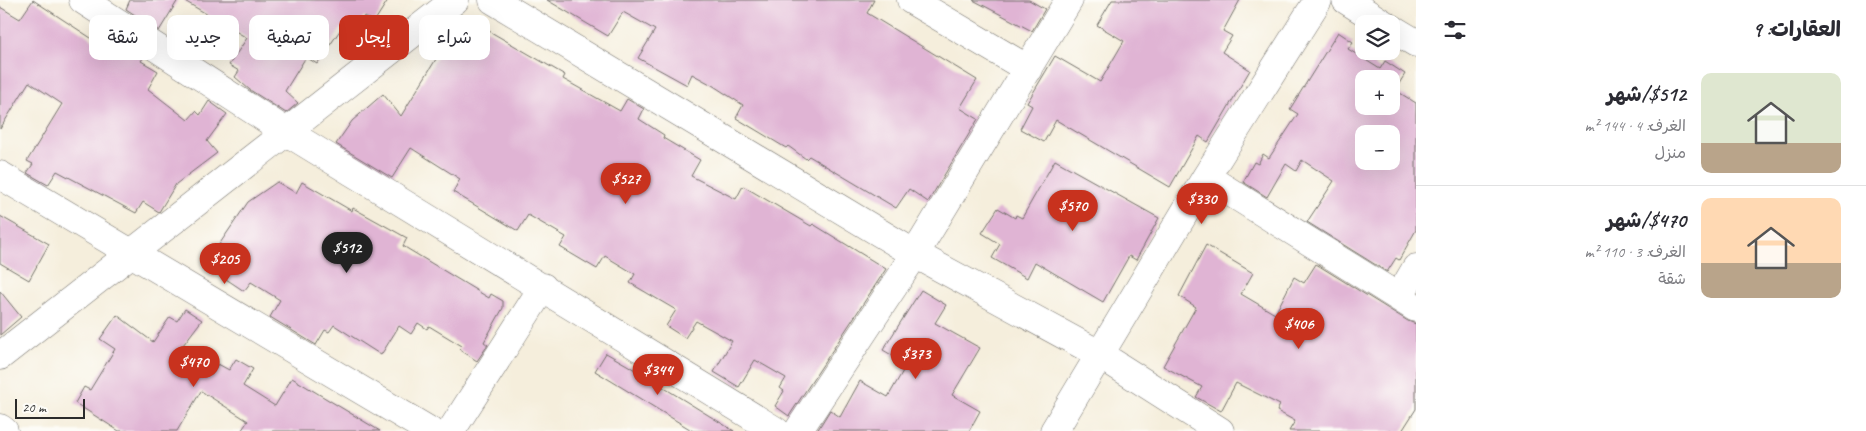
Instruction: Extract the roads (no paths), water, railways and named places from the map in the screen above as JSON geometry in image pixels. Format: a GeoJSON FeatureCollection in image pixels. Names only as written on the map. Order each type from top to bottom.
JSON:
{"type":"FeatureCollection","features":[{"type":"Feature","properties":{"kind":"street"},"geometry":{"type":"LineString","coordinates":[[82,0],[286,131],[776,431]]}},
{"type":"Feature","properties":{"kind":"street"},"geometry":{"type":"LineString","coordinates":[[0,356],[455,0]]}},
{"type":"Feature","properties":{"kind":"street"},"geometry":{"type":"LineString","coordinates":[[493,0],[915,254],[1099,354],[1220,431]]}},
{"type":"Feature","properties":{"kind":"street"},"geometry":{"type":"LineString","coordinates":[[911,0],[1028,69]]}},
{"type":"Feature","properties":{"kind":"street"},"geometry":{"type":"LineString","coordinates":[[798,431],[915,254],[1069,0]]}},
{"type":"Feature","properties":{"kind":"street"},"geometry":{"type":"LineString","coordinates":[[1054,431],[1206,177],[1318,0]]}},
{"type":"Feature","properties":{"kind":"street"},"geometry":{"type":"LineString","coordinates":[[1346,0],[1370,15]]}},
{"type":"Feature","properties":{"kind":"street"},"geometry":{"type":"LineString","coordinates":[[1400,33],[1416,43]]}},
{"type":"Feature","properties":{"kind":"street"},"geometry":{"type":"LineString","coordinates":[[0,175],[430,431]]}},
{"type":"Feature","properties":{"kind":"street"},"geometry":{"type":"LineString","coordinates":[[1206,177],[1408,302],[1416,268]]}},
{"type":"Feature","properties":{"kind":"street"},"geometry":{"type":"LineString","coordinates":[[452,431],[543,287]]}},
{"type":"Feature","properties":{"kind":"street"},"geometry":{"type":"LineString","coordinates":[[0,428],[4,431]]}}]}
